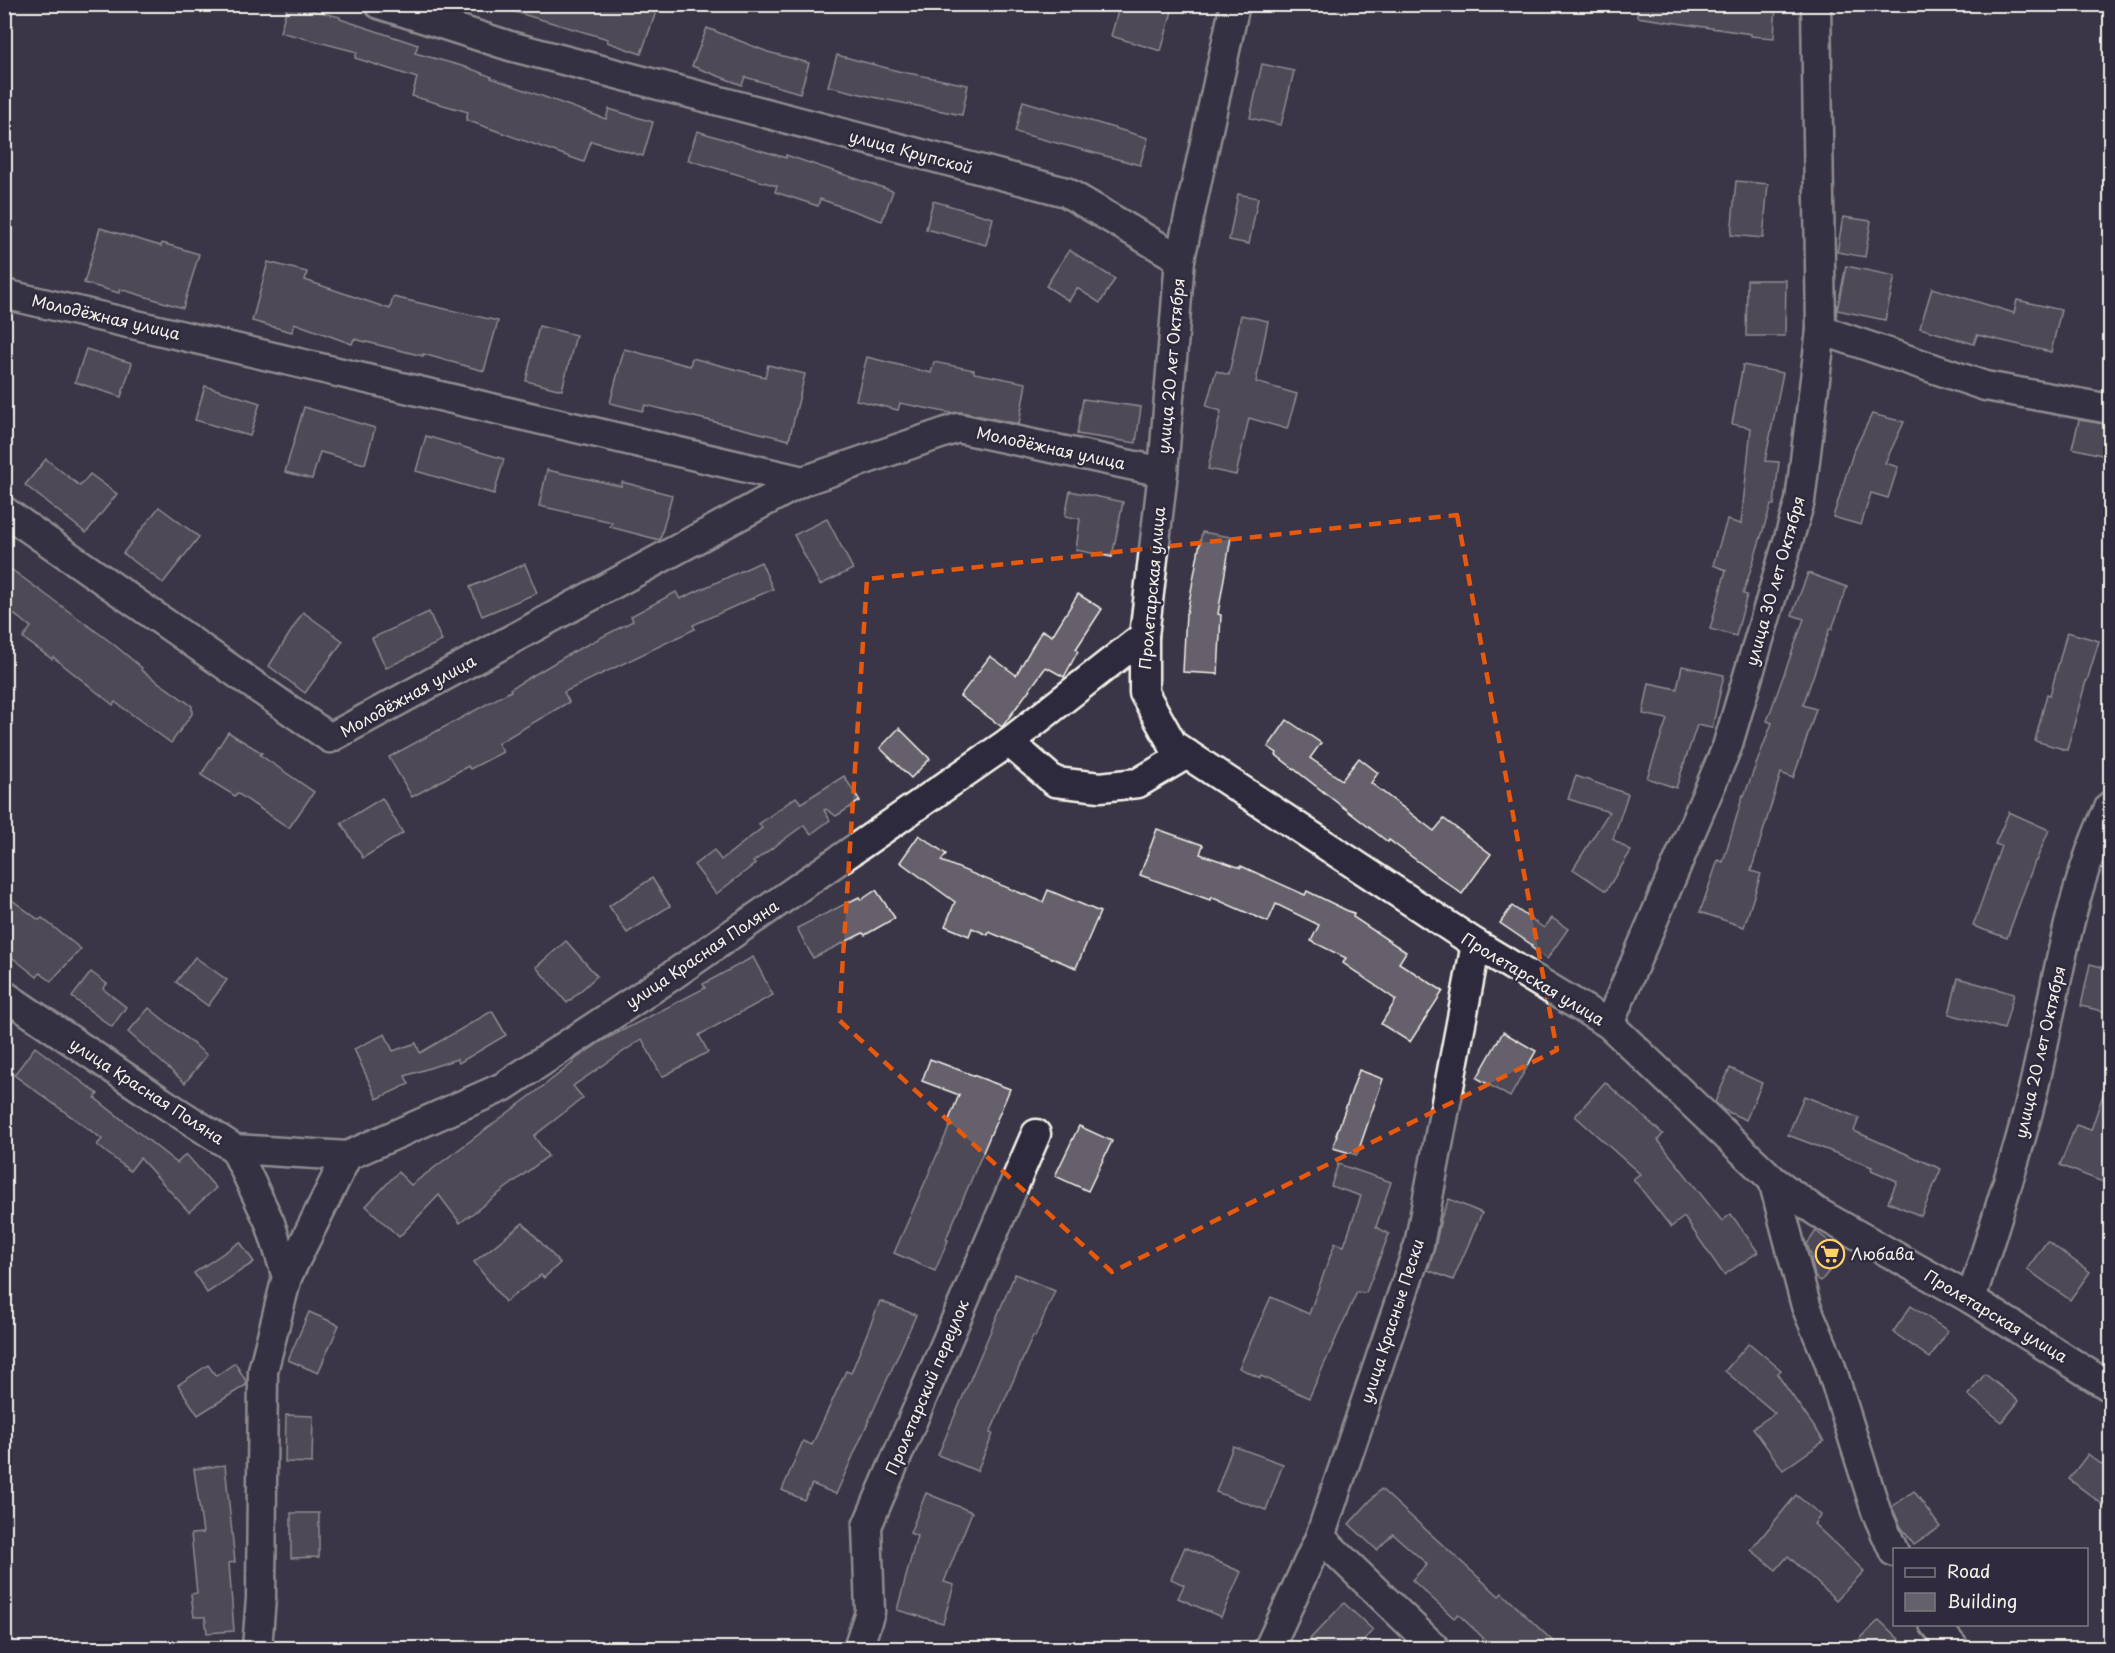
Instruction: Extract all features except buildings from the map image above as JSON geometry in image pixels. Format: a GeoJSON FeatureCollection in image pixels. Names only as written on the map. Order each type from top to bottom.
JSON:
{"type":"FeatureCollection","features":[{"type":"Feature","properties":{"kind":"street","name":"улица Крупской"},"geometry":{"type":"LineString","coordinates":[[379,4],[510,46],[1066,192],[1179,259]]}},
{"type":"Feature","properties":{"kind":"street"},"geometry":{"type":"LineString","coordinates":[[1179,259],[1235,4]]}},
{"type":"Feature","properties":{"kind":"street","name":"улица 30 лет Октября"},"geometry":{"type":"LineString","coordinates":[[1609,1024],[1727,747],[1800,501],[1821,330],[1816,4]]}},
{"type":"Feature","properties":{"kind":"street","name":"улица 20 лет Октября"},"geometry":{"type":"LineString","coordinates":[[1163,472],[1179,259]]}},
{"type":"Feature","properties":{"kind":"street","name":"Молодёжная улица"},"geometry":{"type":"LineString","coordinates":[[4,294],[803,482]]}},
{"type":"Feature","properties":{"kind":"street"},"geometry":{"type":"LineString","coordinates":[[1821,330],[1985,386],[2110,409]]}},
{"type":"Feature","properties":{"kind":"street","name":"Молодёжная улица"},"geometry":{"type":"LineString","coordinates":[[4,511],[330,738],[803,482],[958,428],[1163,472]]}},
{"type":"Feature","properties":{"kind":"street","name":"Пролетарская улица"},"geometry":{"type":"LineString","coordinates":[[1163,472],[1144,636],[1144,693],[1173,745],[1476,944],[1609,1024],[1773,1180],[1816,1212],[1971,1299],[2110,1387]]}},
{"type":"Feature","properties":{"kind":"street","name":"улица Красная Поляна"},"geometry":{"type":"LineString","coordinates":[[347,1156],[503,1088],[670,977],[1009,742],[1144,636]]}},
{"type":"Feature","properties":{"kind":"street"},"geometry":{"type":"LineString","coordinates":[[1009,742],[1055,782],[1100,787],[1138,783],[1187,754]]}},
{"type":"Feature","properties":{"kind":"street","name":"улица 20 лет Октября"},"geometry":{"type":"LineString","coordinates":[[1971,1299],[2026,1119],[2073,910],[2096,834],[2110,806]]}},
{"type":"Feature","properties":{"kind":"street","name":"улица Красные Пески"},"geometry":{"type":"LineString","coordinates":[[1269,1648],[1320,1537],[1419,1245],[1476,944]]}},
{"type":"Feature","properties":{"kind":"street","name":"улица Красная Поляна"},"geometry":{"type":"LineString","coordinates":[[4,995],[235,1149],[270,1223],[287,1277]]}},
{"type":"Feature","properties":{"kind":"street","name":"Пролетарский переулок"},"geometry":{"type":"LineString","coordinates":[[858,1648],[870,1612],[867,1526],[1036,1134]]}},
{"type":"Feature","properties":{"kind":"street"},"geometry":{"type":"LineString","coordinates":[[235,1149],[347,1156],[287,1277],[263,1371],[261,1598],[257,1648]]}},
{"type":"Feature","properties":{"kind":"street"},"geometry":{"type":"LineString","coordinates":[[1773,1180],[1806,1306],[1829,1361],[1876,1511],[1893,1550]]}},
{"type":"Feature","properties":{"kind":"street"},"geometry":{"type":"LineString","coordinates":[[1320,1537],[1435,1648]]}},
{"type":"Feature","properties":{"kind":"street"},"geometry":{"type":"LineString","coordinates":[[1936,1626],[1954,1648]]}},
{"type":"Feature","properties":{"kind":"highlighted area"},"geometry":{"type":"Polygon","coordinates":[[[1457,515],[1557,1050],[1112,1272],[839,1020],[867,579],[1457,515]]]}},
{"type":"Feature","properties":{"kind":"place","name":"Любава"},"geometry":{"type":"Point","coordinates":[1830,1254]}}]}
